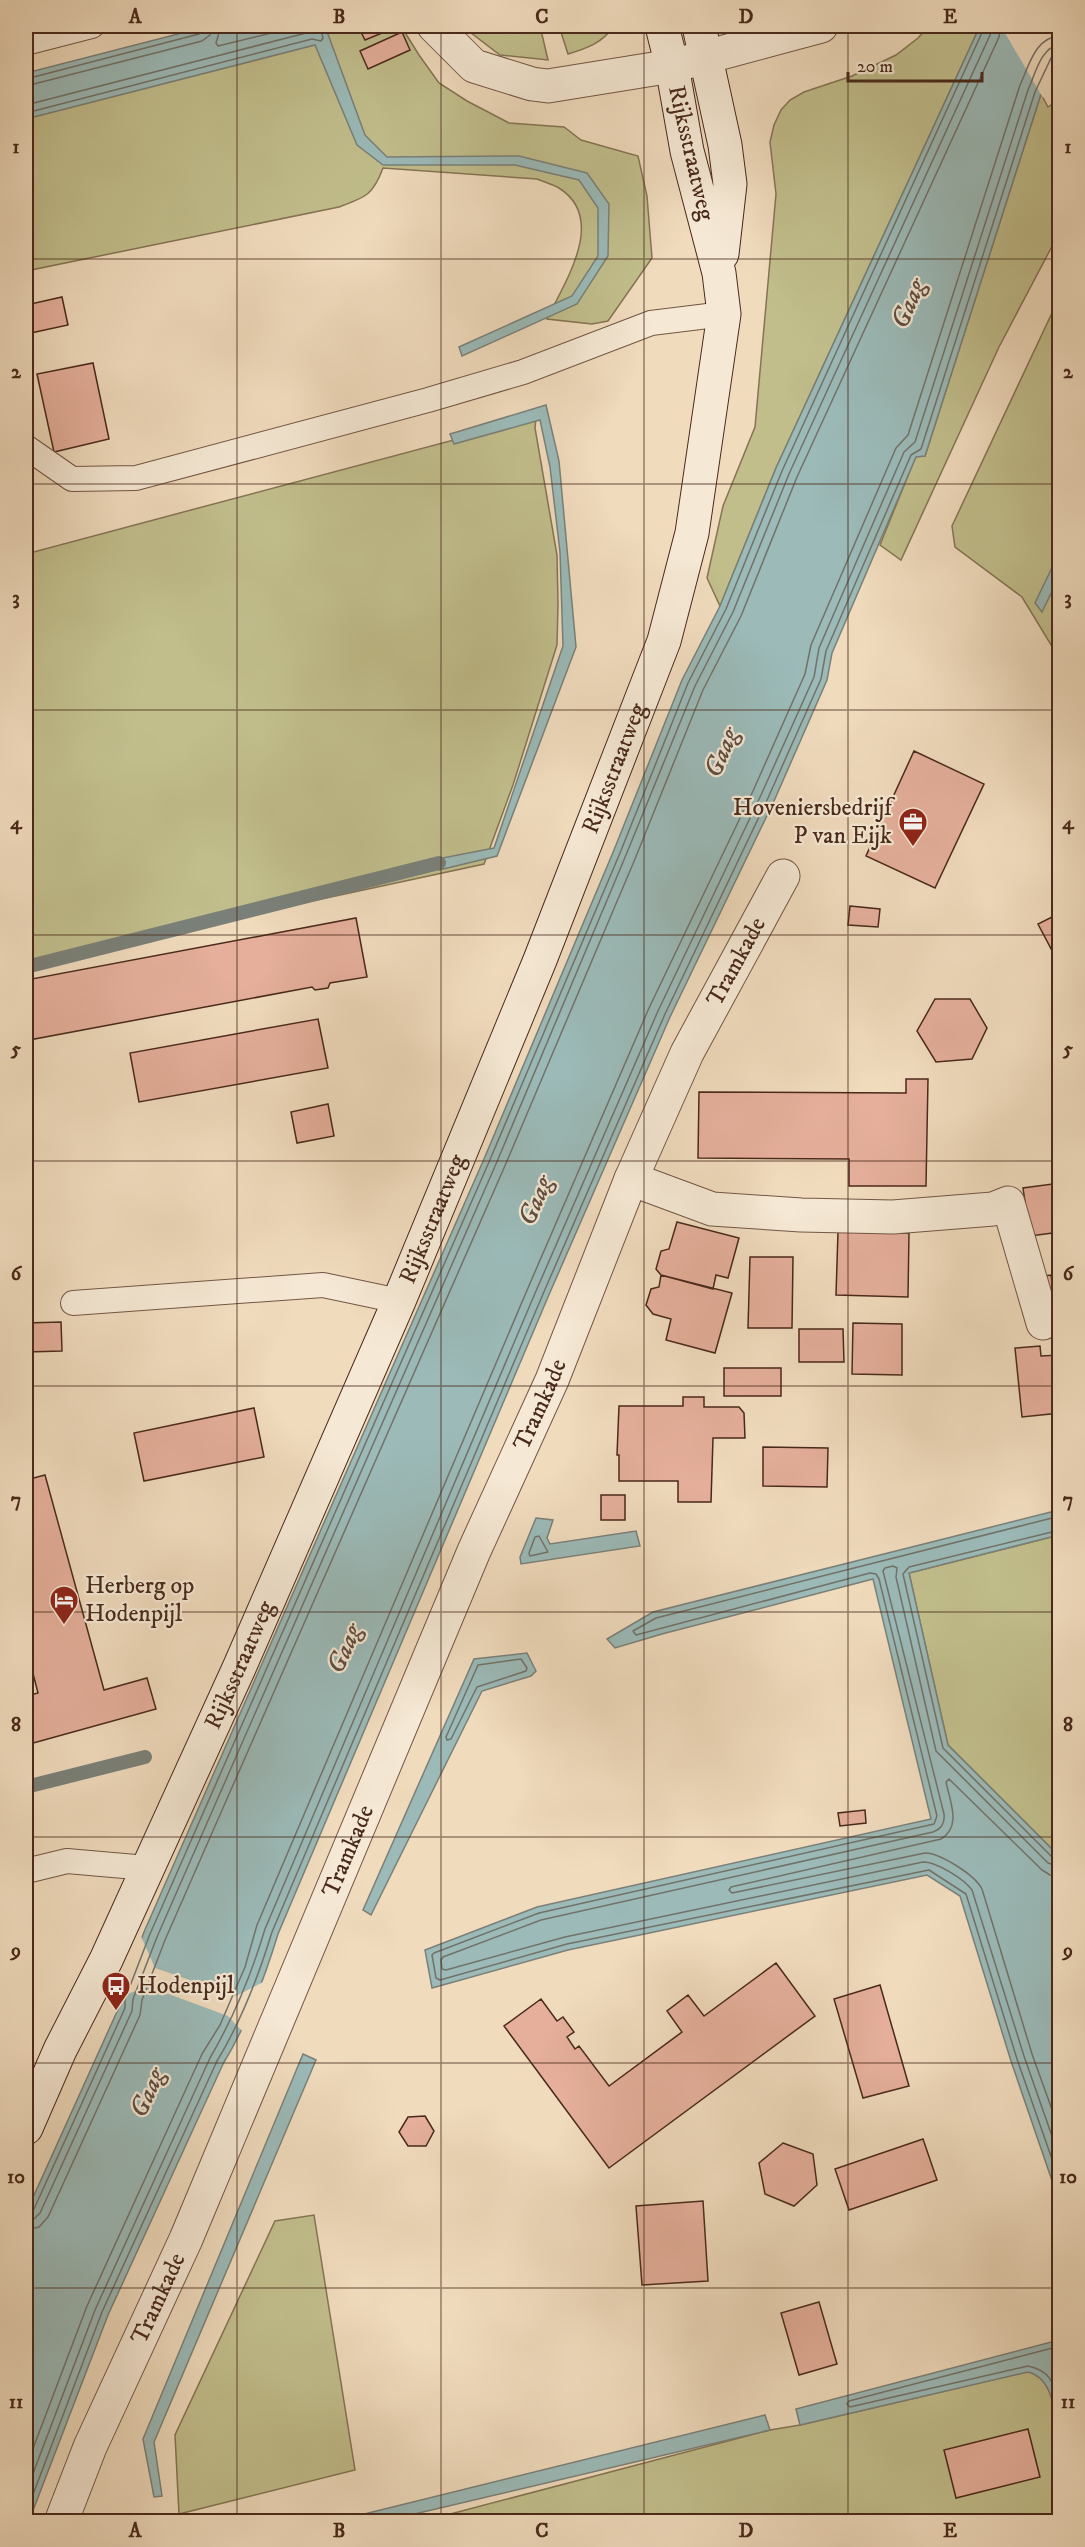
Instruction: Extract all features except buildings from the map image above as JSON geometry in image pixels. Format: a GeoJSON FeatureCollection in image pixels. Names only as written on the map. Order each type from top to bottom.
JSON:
{"type":"FeatureCollection","features":[{"type":"Feature","properties":{"kind":"street"},"geometry":{"type":"LineString","coordinates":[[434,26],[474,66],[532,84],[565,85],[672,66],[662,26]]}},
{"type":"Feature","properties":{"kind":"street"},"geometry":{"type":"LineString","coordinates":[[699,26],[707,57]]}},
{"type":"Feature","properties":{"kind":"street","name":"Rijksstraatweg"},"geometry":{"type":"LineString","coordinates":[[26,2128],[240,1668],[399,1301],[540,960],[664,641],[693,533],[724,314],[719,273],[687,151],[672,66],[821,26]]}},
{"type":"Feature","properties":{"kind":"street","name":"Rijksstraatweg"},"geometry":{"type":"LineString","coordinates":[[707,57],[725,145],[730,184],[719,273]]}},
{"type":"Feature","properties":{"kind":"street","name":"Tramkade"},"geometry":{"type":"LineString","coordinates":[[61,2522],[90,2447],[186,2239],[474,1551],[552,1380],[631,1179],[687,1053],[783,876]]}},
{"type":"Feature","properties":{"kind":"street"},"geometry":{"type":"LineString","coordinates":[[631,1179],[712,1209],[801,1215],[893,1217],[993,1209],[1008,1203],[1043,1323]]}},
{"type":"Feature","properties":{"kind":"lane"},"geometry":{"type":"LineString","coordinates":[[26,43],[92,26]]}},
{"type":"Feature","properties":{"kind":"lane"},"geometry":{"type":"LineString","coordinates":[[26,447],[72,479],[136,478],[428,400],[523,372],[651,324],[724,314]]}},
{"type":"Feature","properties":{"kind":"lane"},"geometry":{"type":"LineString","coordinates":[[73,1303],[322,1285],[399,1301]]}},
{"type":"Feature","properties":{"kind":"lane"},"geometry":{"type":"LineString","coordinates":[[26,1871],[67,1861],[147,1868]]}},
{"type":"Feature","properties":{"kind":"shaded area"},"geometry":{"type":"Polygon","coordinates":[[[214,26],[401,26],[439,83],[467,101],[509,123],[564,127],[581,140],[638,156],[647,196],[652,258],[608,321],[592,324],[547,319],[571,270],[578,252],[581,234],[580,216],[573,201],[559,188],[537,179],[383,168],[372,190],[339,207],[26,271],[26,78],[214,26]]]}},
{"type":"Feature","properties":{"kind":"shaded area"},"geometry":{"type":"Polygon","coordinates":[[[462,26],[540,26],[548,60],[500,55],[462,26]]]}},
{"type":"Feature","properties":{"kind":"shaded area"},"geometry":{"type":"Polygon","coordinates":[[[559,26],[614,26],[605,37],[594,44],[568,54],[559,26]]]}},
{"type":"Feature","properties":{"kind":"shaded area"},"geometry":{"type":"Polygon","coordinates":[[[929,26],[980,26],[776,468],[720,606],[707,578],[723,506],[755,427],[776,194],[770,142],[774,125],[781,110],[790,100],[804,92],[852,76],[896,55],[929,26]]]}},
{"type":"Feature","properties":{"kind":"shaded area"},"geometry":{"type":"Polygon","coordinates":[[[1041,94],[1048,107],[1054,103],[1059,112],[1059,233],[999,347],[901,560],[880,545],[916,456],[925,456],[1041,94]]]}},
{"type":"Feature","properties":{"kind":"shaded area"},"geometry":{"type":"Polygon","coordinates":[[[1059,298],[1059,658],[1022,597],[955,547],[952,526],[1059,298]]]}},
{"type":"Feature","properties":{"kind":"shaded area"},"geometry":{"type":"Polygon","coordinates":[[[536,418],[535,428],[557,555],[557,645],[513,785],[484,864],[289,906],[26,970],[26,554],[536,418]]]}},
{"type":"Feature","properties":{"kind":"shaded area"},"geometry":{"type":"Polygon","coordinates":[[[1059,1535],[1059,1856],[948,1745],[909,1573],[1059,1535]]]}},
{"type":"Feature","properties":{"kind":"shaded area"},"geometry":{"type":"Polygon","coordinates":[[[314,2215],[355,2470],[179,2514],[175,2435],[275,2221],[314,2215]]]}},
{"type":"Feature","properties":{"kind":"shaded area"},"geometry":{"type":"Polygon","coordinates":[[[1059,2364],[1059,2521],[420,2522],[770,2430],[800,2425],[1059,2364]]]}},
{"type":"Feature","properties":{"kind":"water"},"geometry":{"type":"Polygon","coordinates":[[[209,26],[325,26],[365,135],[387,157],[519,156],[587,173],[609,204],[608,256],[577,304],[462,356],[459,347],[572,296],[598,256],[598,208],[579,180],[515,165],[383,165],[357,145],[315,45],[26,119],[26,73],[209,26]]]}},
{"type":"Feature","properties":{"kind":"water","name":"Gaag"},"geometry":{"type":"Polygon","coordinates":[[[980,26],[1059,26],[1059,53],[1041,94],[925,456],[916,457],[832,653],[827,680],[774,801],[670,1017],[548,1297],[278,1934],[255,2001],[223,2064],[108,2315],[29,2521],[26,2522],[26,2213],[120,2005],[118,2000],[144,1932],[484,1159],[614,850],[682,680],[720,606],[776,468],[980,26]]]}},
{"type":"Feature","properties":{"kind":"water"},"geometry":{"type":"Polygon","coordinates":[[[546,405],[559,461],[576,647],[497,856],[439,870],[437,859],[494,848],[563,646],[560,552],[550,467],[540,420],[454,444],[450,434],[546,405]]]}},
{"type":"Feature","properties":{"kind":"water"},"geometry":{"type":"Polygon","coordinates":[[[1059,553],[1059,577],[1042,612],[1035,603],[1059,553]]]}},
{"type":"Feature","properties":{"kind":"water"},"geometry":{"type":"Polygon","coordinates":[[[1059,1510],[1059,1535],[909,1573],[948,1745],[1059,1856],[1059,2201],[1011,2061],[960,1896],[927,1875],[568,1950],[432,1988],[425,1950],[537,1907],[931,1819],[873,1579],[615,1648],[607,1639],[653,1612],[1059,1510]]]}},
{"type":"Feature","properties":{"kind":"water"},"geometry":{"type":"Polygon","coordinates":[[[536,1518],[553,1520],[547,1538],[550,1544],[636,1531],[640,1546],[521,1564],[520,1557],[536,1518]]]}},
{"type":"Feature","properties":{"kind":"water"},"geometry":{"type":"Polygon","coordinates":[[[527,1653],[536,1671],[531,1676],[482,1691],[371,1915],[363,1910],[474,1659],[527,1653]]]}},
{"type":"Feature","properties":{"kind":"water"},"geometry":{"type":"Polygon","coordinates":[[[303,2054],[316,2060],[154,2442],[162,2496],[154,2497],[143,2439],[303,2054]]]}},
{"type":"Feature","properties":{"kind":"water"},"geometry":{"type":"Polygon","coordinates":[[[1059,2340],[1059,2433],[1054,2406],[1047,2388],[1036,2375],[1028,2372],[800,2425],[796,2409],[1059,2340]]]}},
{"type":"Feature","properties":{"kind":"water"},"geometry":{"type":"Polygon","coordinates":[[[765,2415],[770,2430],[385,2521],[336,2521],[765,2415]]]}},
{"type":"Feature","properties":{"kind":"pier"},"geometry":{"type":"Polygon","coordinates":[[[1001,26],[1059,26],[1060,60],[1043,98],[1001,26]]]}},
{"type":"Feature","properties":{"kind":"pier"},"geometry":{"type":"Polygon","coordinates":[[[140,1934],[155,1968],[236,1996],[265,1981],[243,2032],[228,2016],[147,1986],[116,1999],[140,1934]]]}},
{"type":"Feature","properties":{"kind":"waterway"},"geometry":{"type":"LineString","coordinates":[[26,967],[439,863]]}},
{"type":"Feature","properties":{"kind":"waterway"},"geometry":{"type":"LineString","coordinates":[[26,1787],[145,1757]]}},
{"type":"Feature","properties":{"kind":"place","name":"Hoveniersbedrijf P van Eijk"},"geometry":{"type":"Point","coordinates":[913,848]}},
{"type":"Feature","properties":{"kind":"place","name":"Herberg op Hodenpijl"},"geometry":{"type":"Point","coordinates":[64,1626]}},
{"type":"Feature","properties":{"kind":"place","name":"Hodenpijl"},"geometry":{"type":"Point","coordinates":[116,2012]}}]}
